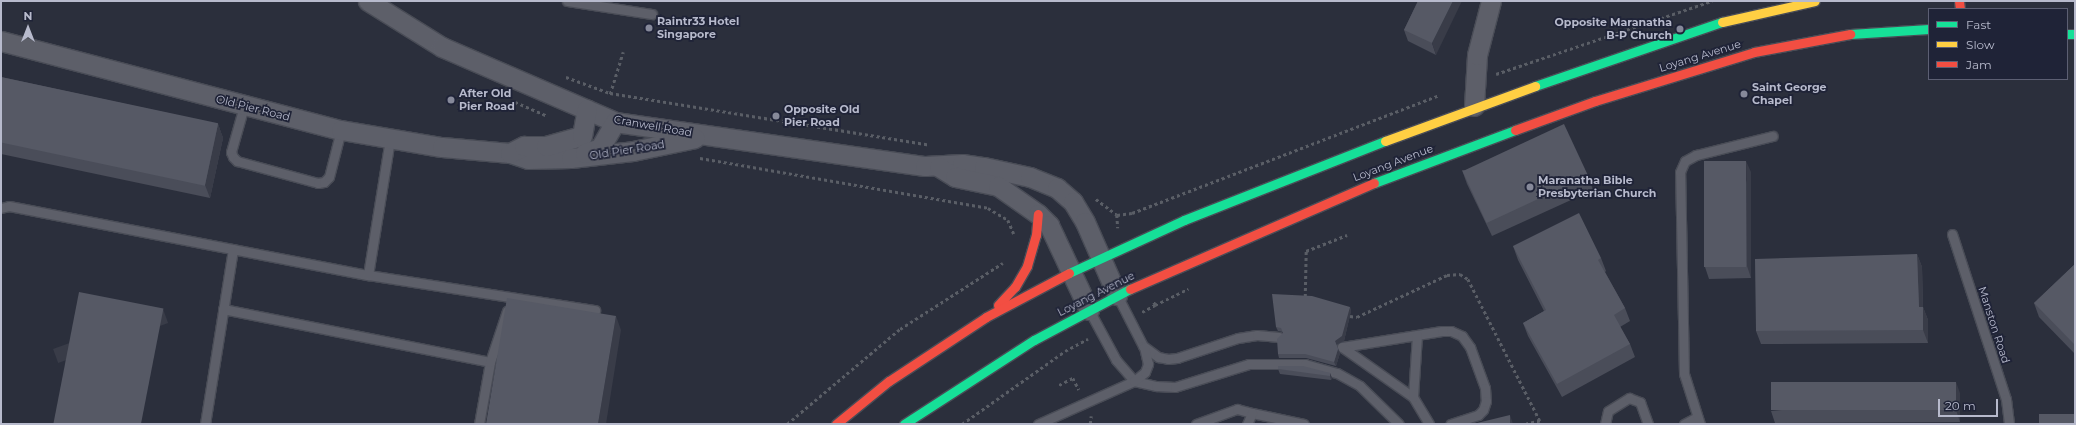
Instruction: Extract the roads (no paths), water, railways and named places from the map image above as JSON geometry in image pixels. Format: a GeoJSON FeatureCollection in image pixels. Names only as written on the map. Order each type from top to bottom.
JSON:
{"type":"FeatureCollection","features":[{"type":"Feature","properties":{"kind":"main road"},"geometry":{"type":"LineString","coordinates":[[836,424],[889,381],[986,317],[1070,272],[1184,220],[1474,106],[1723,22],[1815,1]]}},
{"type":"Feature","properties":{"kind":"main road","name":"Loyang Avenue"},"geometry":{"type":"LineString","coordinates":[[904,424],[979,374],[1117,295],[1332,199],[1595,101],[1754,52],[1807,40],[1854,33],[1928,29]]}},
{"type":"Feature","properties":{"kind":"main road"},"geometry":{"type":"LineString","coordinates":[[986,317],[1015,287],[1027,266],[1036,235],[1038,214]]}},
{"type":"Feature","properties":{"kind":"street","name":"Cranwell Road"},"geometry":{"type":"LineString","coordinates":[[368,1],[442,47],[588,108],[615,122],[706,136],[939,167],[959,164],[984,167],[1030,177],[1057,188],[1073,202],[1085,222],[1117,295]]}},
{"type":"Feature","properties":{"kind":"street"},"geometry":{"type":"LineString","coordinates":[[1474,106],[1477,55],[1491,1]]}},
{"type":"Feature","properties":{"kind":"street","name":"Old Pier Road"},"geometry":{"type":"LineString","coordinates":[[1,41],[244,106],[341,130],[390,139],[510,153],[528,159],[571,158],[633,151],[706,136]]}},
{"type":"Feature","properties":{"kind":"street","name":"Old Pier Road"},"geometry":{"type":"LineString","coordinates":[[510,153],[524,146],[546,146],[582,136],[588,108]]}},
{"type":"Feature","properties":{"kind":"street","name":"Old Pier Road"},"geometry":{"type":"LineString","coordinates":[[571,158],[600,148],[615,122]]}},
{"type":"Feature","properties":{"kind":"street","name":"Cranwell Road"},"geometry":{"type":"LineString","coordinates":[[939,167],[955,177],[998,186],[1038,214],[1049,225],[1070,272],[1090,310]]}},
{"type":"Feature","properties":{"kind":"lane"},"geometry":{"type":"LineString","coordinates":[[567,1],[652,14]]}},
{"type":"Feature","properties":{"kind":"lane"},"geometry":{"type":"LineString","coordinates":[[244,106],[231,152],[232,157],[237,161],[318,183],[324,182],[329,177],[341,130]]}},
{"type":"Feature","properties":{"kind":"lane"},"geometry":{"type":"LineString","coordinates":[[1684,424],[1698,421],[1684,374],[1680,172],[1685,161],[1696,155],[1773,136]]}},
{"type":"Feature","properties":{"kind":"lane"},"geometry":{"type":"LineString","coordinates":[[368,275],[390,139]]}},
{"type":"Feature","properties":{"kind":"lane"},"geometry":{"type":"LineString","coordinates":[[1,208],[9,206],[368,275],[595,310]]}},
{"type":"Feature","properties":{"kind":"lane","name":"Manston Road"},"geometry":{"type":"LineString","coordinates":[[1952,234],[2006,399],[2009,424]]}},
{"type":"Feature","properties":{"kind":"lane"},"geometry":{"type":"LineString","coordinates":[[205,424],[233,249]]}},
{"type":"Feature","properties":{"kind":"lane","name":"Cranwell Road"},"geometry":{"type":"LineString","coordinates":[[1090,310],[1116,360],[1134,381],[1145,372],[1148,364],[1143,346],[1117,295]]}},
{"type":"Feature","properties":{"kind":"lane"},"geometry":{"type":"LineString","coordinates":[[479,424],[490,362],[512,297]]}},
{"type":"Feature","properties":{"kind":"lane"},"geometry":{"type":"LineString","coordinates":[[224,309],[490,362]]}},
{"type":"Feature","properties":{"kind":"lane"},"geometry":{"type":"LineString","coordinates":[[1429,424],[1413,397],[1342,346],[1451,331],[1462,336],[1470,347],[1486,388],[1484,410],[1478,415],[1450,424]]}},
{"type":"Feature","properties":{"kind":"lane"},"geometry":{"type":"LineString","coordinates":[[1143,346],[1151,353],[1168,359],[1238,338],[1257,335],[1279,337]]}},
{"type":"Feature","properties":{"kind":"lane"},"geometry":{"type":"LineString","coordinates":[[1413,397],[1417,335]]}},
{"type":"Feature","properties":{"kind":"lane"},"geometry":{"type":"LineString","coordinates":[[1038,424],[1134,381],[1156,386],[1175,387],[1249,364],[1306,364],[1337,373],[1360,386],[1399,424]]}},
{"type":"Feature","properties":{"kind":"lane"},"geometry":{"type":"LineString","coordinates":[[1605,424],[1608,411],[1629,398],[1640,402],[1648,424]]}},
{"type":"Feature","properties":{"kind":"lane"},"geometry":{"type":"LineString","coordinates":[[1196,424],[1236,409],[1304,424]]}},
{"type":"Feature","properties":{"kind":"lane"},"geometry":{"type":"LineString","coordinates":[[1247,424],[1252,413]]}},
{"type":"Feature","properties":{"kind":"place","name":"Raintr33 Hotel Singapore"},"geometry":{"type":"Point","coordinates":[649,28]}},
{"type":"Feature","properties":{"kind":"place","name":"Opposite Maranatha B-P Church"},"geometry":{"type":"Point","coordinates":[1680,29]}},
{"type":"Feature","properties":{"kind":"place","name":"Saint George Chapel"},"geometry":{"type":"Point","coordinates":[1744,94]}},
{"type":"Feature","properties":{"kind":"place","name":"After Old Pier Road"},"geometry":{"type":"Point","coordinates":[451,100]}},
{"type":"Feature","properties":{"kind":"place","name":"Opposite Old Pier Road"},"geometry":{"type":"Point","coordinates":[776,116]}},
{"type":"Feature","properties":{"kind":"place","name":"Maranatha Bible Presbyterian Church"},"geometry":{"type":"Point","coordinates":[1530,187]}}]}
